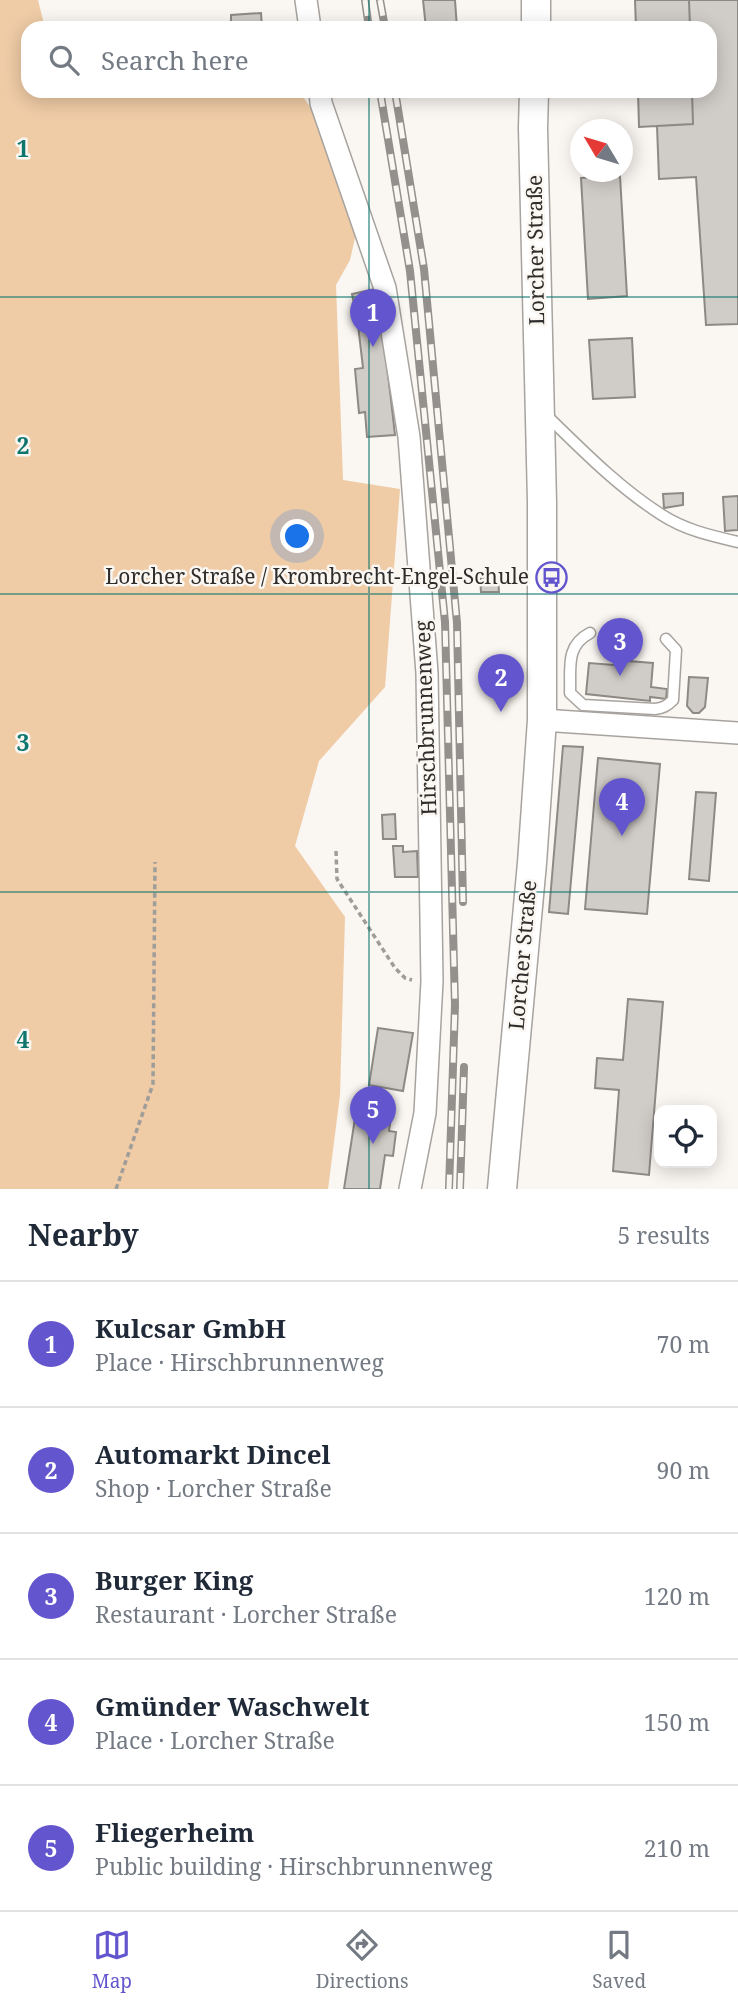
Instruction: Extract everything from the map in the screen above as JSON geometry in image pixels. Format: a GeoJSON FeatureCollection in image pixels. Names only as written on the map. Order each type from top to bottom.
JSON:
{"type":"FeatureCollection","features":[{"type":"Feature","properties":{"kind":"street"},"geometry":{"type":"LineString","coordinates":[[306,0],[309,21]]}},
{"type":"Feature","properties":{"kind":"street"},"geometry":{"type":"LineString","coordinates":[[536,0],[536,21]]}},
{"type":"Feature","properties":{"kind":"street","name":"Hirschbrunnenweg"},"geometry":{"type":"LineString","coordinates":[[321,98],[385,288],[409,437],[427,673],[432,981],[425,1113],[410,1189]]}},
{"type":"Feature","properties":{"kind":"street","name":"Lorcher Straße"},"geometry":{"type":"LineString","coordinates":[[502,1189],[532,863],[542,720],[540,408],[534,98]]}},
{"type":"Feature","properties":{"kind":"street"},"geometry":{"type":"LineString","coordinates":[[542,720],[738,733]]}},
{"type":"Feature","properties":{"kind":"lane"},"geometry":{"type":"LineString","coordinates":[[540,408],[590,459],[663,516],[702,534],[738,542]]}},
{"type":"Feature","properties":{"kind":"lane"},"geometry":{"type":"LineString","coordinates":[[590,633],[577,640],[572,650],[570,693],[583,705],[595,706],[655,709],[669,704],[673,700],[676,650],[666,639]]}},
{"type":"Feature","properties":{"kind":"path"},"geometry":{"type":"LineString","coordinates":[[336,851],[337,878],[395,968],[405,978],[417,982],[432,981]]}},
{"type":"Feature","properties":{"kind":"path"},"geometry":{"type":"LineString","coordinates":[[116,1189],[153,1084],[155,862]]}},
{"type":"Feature","properties":{"kind":"shaded area"},"geometry":{"type":"Polygon","coordinates":[[[0,0],[38,0],[43,21],[21,21],[21,98],[304,98],[324,127],[358,225],[350,260],[336,285],[343,480],[400,489],[385,687],[319,761],[295,846],[345,917],[340,1095],[328,1189],[0,1189],[0,0]]]}},
{"type":"Feature","properties":{"kind":"building"},"geometry":{"type":"Polygon","coordinates":[[[423,0],[455,0],[456,21],[425,21],[423,0]]]}},
{"type":"Feature","properties":{"kind":"building"},"geometry":{"type":"Polygon","coordinates":[[[635,0],[689,0],[690,21],[636,21],[635,0]]]}},
{"type":"Feature","properties":{"kind":"building"},"geometry":{"type":"Polygon","coordinates":[[[689,0],[738,0],[738,324],[706,325],[696,177],[659,179],[657,126],[693,124],[692,98],[717,98],[717,21],[690,21],[689,0]]]}},
{"type":"Feature","properties":{"kind":"building"},"geometry":{"type":"Polygon","coordinates":[[[261,13],[262,21],[231,21],[231,15],[261,13]]]}},
{"type":"Feature","properties":{"kind":"building"},"geometry":{"type":"Polygon","coordinates":[[[638,98],[692,98],[693,124],[639,127],[638,98]]]}},
{"type":"Feature","properties":{"kind":"building"},"geometry":{"type":"Polygon","coordinates":[[[581,182],[620,182],[627,296],[588,299],[581,182]]]}},
{"type":"Feature","properties":{"kind":"building"},"geometry":{"type":"Polygon","coordinates":[[[375,289],[382,322],[395,435],[367,437],[365,412],[359,413],[355,369],[363,368],[352,294],[375,289]]]}},
{"type":"Feature","properties":{"kind":"building"},"geometry":{"type":"Polygon","coordinates":[[[632,338],[635,397],[593,399],[589,340],[632,338]]]}},
{"type":"Feature","properties":{"kind":"building"},"geometry":{"type":"Polygon","coordinates":[[[683,493],[683,505],[664,508],[663,494],[683,493]]]}},
{"type":"Feature","properties":{"kind":"building"},"geometry":{"type":"Polygon","coordinates":[[[738,496],[738,530],[725,531],[723,497],[738,496]]]}},
{"type":"Feature","properties":{"kind":"building"},"geometry":{"type":"Polygon","coordinates":[[[498,577],[499,592],[481,592],[480,578],[498,577]]]}},
{"type":"Feature","properties":{"kind":"building"},"geometry":{"type":"Polygon","coordinates":[[[615,660],[653,663],[651,687],[667,689],[666,699],[650,697],[650,701],[586,694],[589,663],[614,665],[615,660]]]}},
{"type":"Feature","properties":{"kind":"building"},"geometry":{"type":"Polygon","coordinates":[[[689,677],[708,678],[705,707],[699,713],[693,713],[687,706],[689,677]]]}},
{"type":"Feature","properties":{"kind":"building"},"geometry":{"type":"Polygon","coordinates":[[[563,746],[583,747],[568,914],[549,912],[563,746]]]}},
{"type":"Feature","properties":{"kind":"building"},"geometry":{"type":"Polygon","coordinates":[[[598,758],[660,764],[647,914],[585,909],[598,758]]]}},
{"type":"Feature","properties":{"kind":"building"},"geometry":{"type":"Polygon","coordinates":[[[696,792],[716,793],[709,881],[689,879],[696,792]]]}},
{"type":"Feature","properties":{"kind":"building"},"geometry":{"type":"Polygon","coordinates":[[[395,814],[396,839],[383,839],[382,815],[395,814]]]}},
{"type":"Feature","properties":{"kind":"building"},"geometry":{"type":"Polygon","coordinates":[[[393,846],[403,846],[403,852],[417,851],[418,877],[395,877],[393,846]]]}},
{"type":"Feature","properties":{"kind":"building"},"geometry":{"type":"Polygon","coordinates":[[[628,999],[663,1002],[649,1175],[613,1171],[619,1090],[595,1088],[597,1058],[623,1060],[628,999]]]}},
{"type":"Feature","properties":{"kind":"building"},"geometry":{"type":"Polygon","coordinates":[[[378,1028],[413,1033],[403,1091],[369,1085],[378,1028]]]}},
{"type":"Feature","properties":{"kind":"building"},"geometry":{"type":"Polygon","coordinates":[[[356,1112],[391,1117],[389,1131],[396,1132],[393,1156],[385,1155],[380,1189],[344,1189],[356,1112]]]}},
{"type":"Feature","properties":{"kind":"railway"},"geometry":{"type":"LineString","coordinates":[[365,0],[368,21]]}},
{"type":"Feature","properties":{"kind":"railway"},"geometry":{"type":"LineString","coordinates":[[380,0],[384,21]]}},
{"type":"Feature","properties":{"kind":"railway"},"geometry":{"type":"LineString","coordinates":[[381,98],[410,271],[445,622],[455,1005],[449,1189]]}},
{"type":"Feature","properties":{"kind":"railway"},"geometry":{"type":"LineString","coordinates":[[396,98],[424,269],[457,623],[463,902]]}},
{"type":"Feature","properties":{"kind":"railway"},"geometry":{"type":"LineString","coordinates":[[460,1189],[464,1067]]}},
{"type":"Feature","properties":{"kind":"place","name":"Kulcsar GmbH"},"geometry":{"type":"Point","coordinates":[373,347]}},
{"type":"Feature","properties":{"kind":"place","name":"Lorcher Straße / Krombrecht-Engel-Schule"},"geometry":{"type":"Point","coordinates":[552,577]}},
{"type":"Feature","properties":{"kind":"place","name":"Burger King"},"geometry":{"type":"Point","coordinates":[620,676]}},
{"type":"Feature","properties":{"kind":"place","name":"Automarkt Dincel"},"geometry":{"type":"Point","coordinates":[501,712]}},
{"type":"Feature","properties":{"kind":"place","name":"Gmünder Waschwelt"},"geometry":{"type":"Point","coordinates":[622,836]}},
{"type":"Feature","properties":{"kind":"place","name":"Fliegerheim"},"geometry":{"type":"Point","coordinates":[373,1144]}}]}
